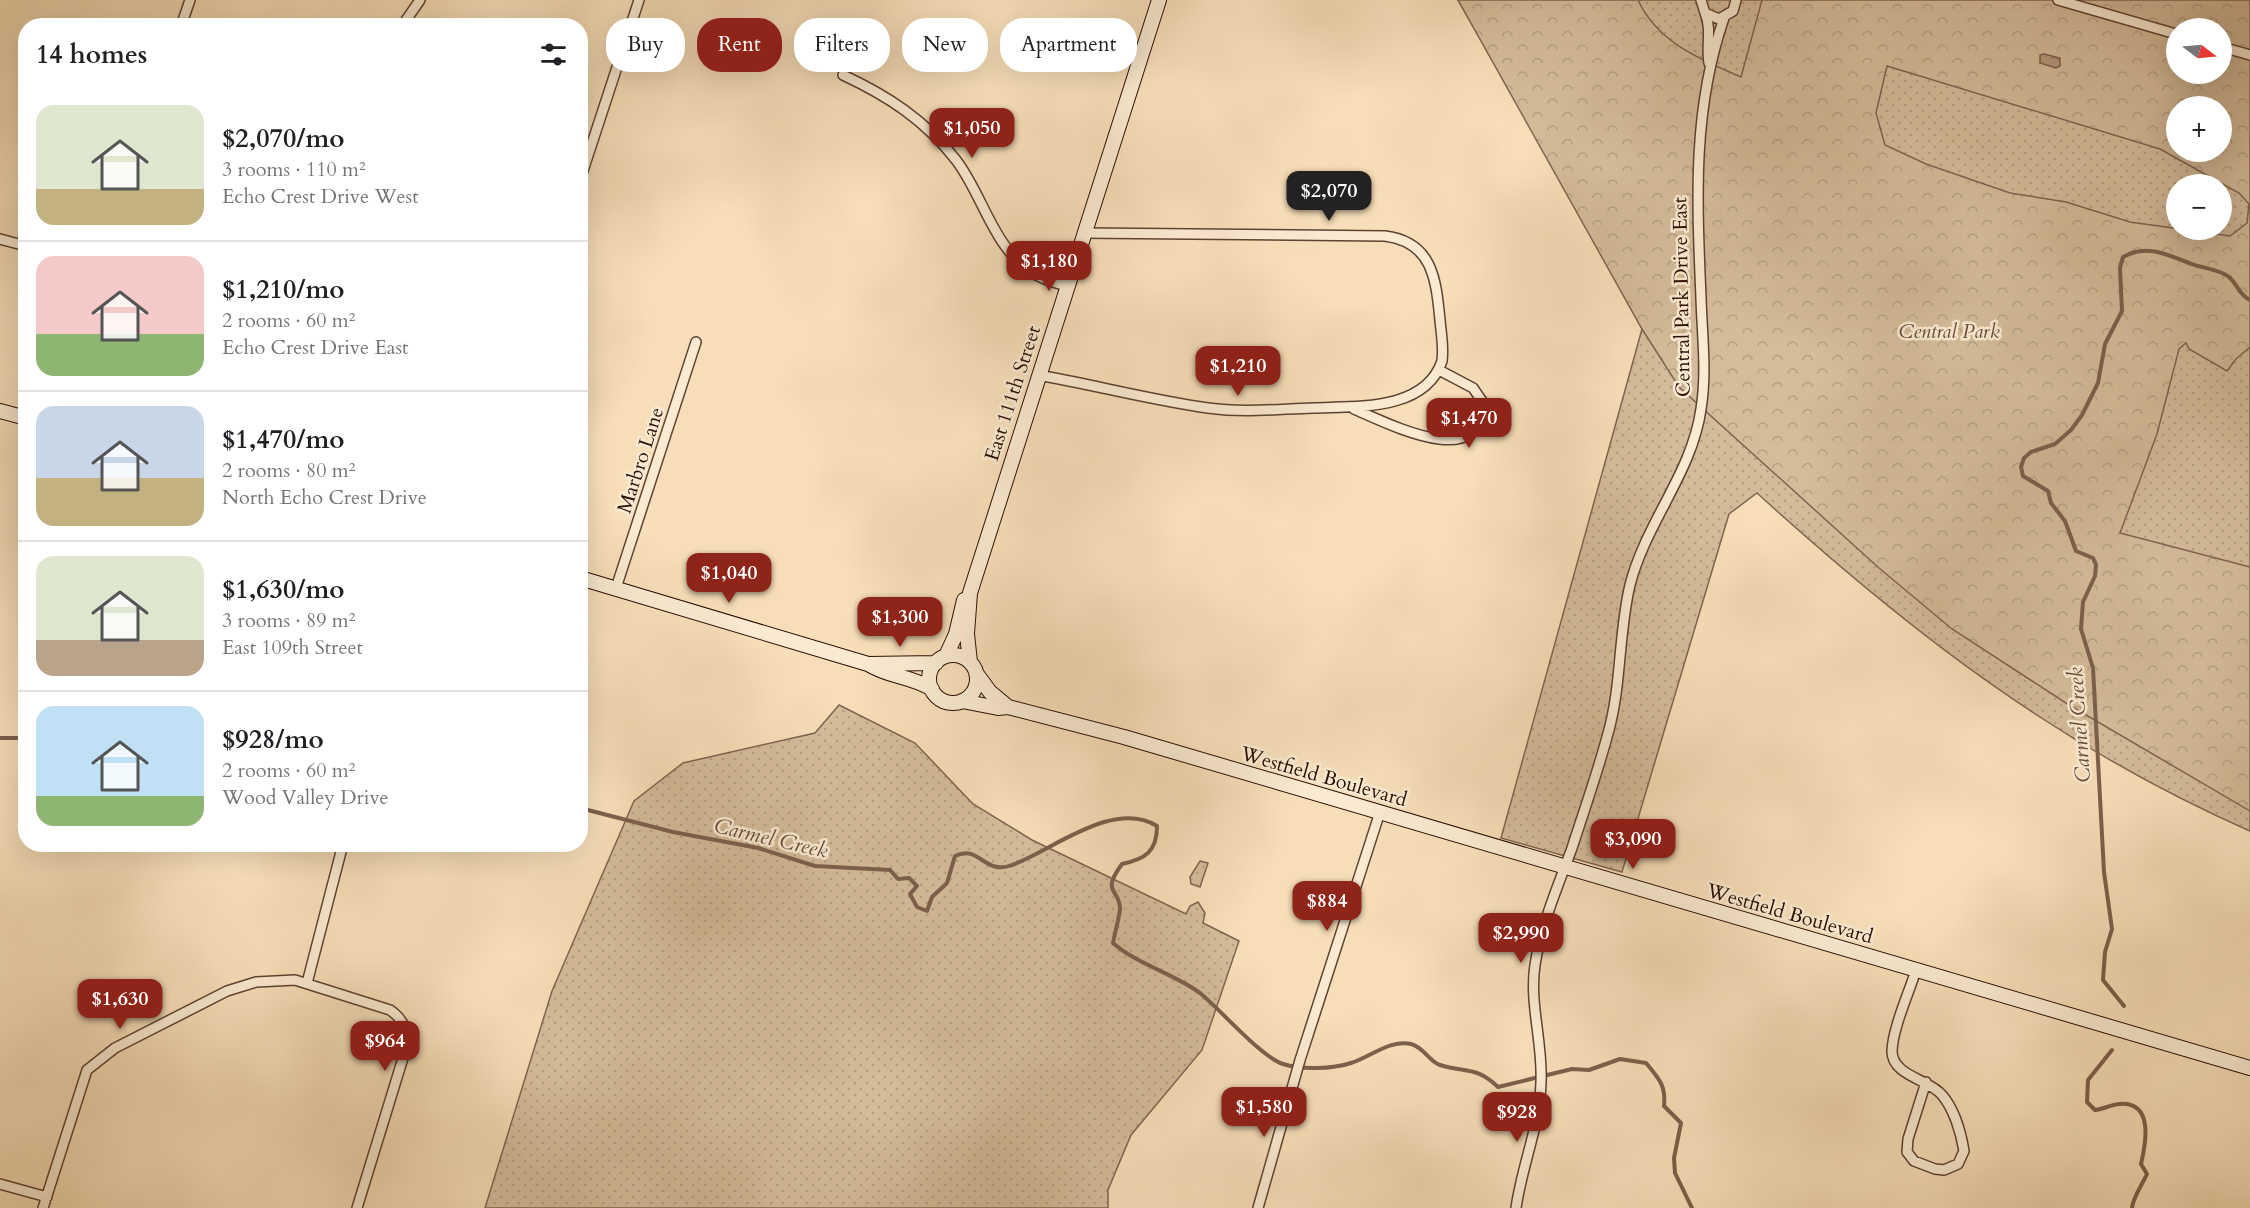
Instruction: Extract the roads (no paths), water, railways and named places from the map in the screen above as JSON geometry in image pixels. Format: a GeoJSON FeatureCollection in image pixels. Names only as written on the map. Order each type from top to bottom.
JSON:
{"type":"FeatureCollection","features":[{"type":"Feature","properties":{"kind":"main road","name":"East 111th Street"},"geometry":{"type":"LineString","coordinates":[[973,668],[967,634],[970,593],[1159,0]]}},
{"type":"Feature","properties":{"kind":"main road"},"geometry":{"type":"LineString","coordinates":[[0,411],[18,416]]}},
{"type":"Feature","properties":{"kind":"main road"},"geometry":{"type":"LineString","coordinates":[[588,580],[868,664],[879,671],[910,677],[932,689],[944,701],[962,701],[975,689],[973,668],[956,655],[941,660],[868,664]]}},
{"type":"Feature","properties":{"kind":"main road","name":"East 111th Street"},"geometry":{"type":"LineString","coordinates":[[941,660],[956,634],[962,602],[970,593]]}},
{"type":"Feature","properties":{"kind":"main road"},"geometry":{"type":"LineString","coordinates":[[932,689],[930,672],[941,660]]}},
{"type":"Feature","properties":{"kind":"main road","name":"Westfield Boulevard"},"geometry":{"type":"LineString","coordinates":[[973,668],[990,692],[1008,707]]}},
{"type":"Feature","properties":{"kind":"main road","name":"Westfield Boulevard"},"geometry":{"type":"LineString","coordinates":[[962,701],[998,708],[1008,707],[1124,737],[2250,1068]]}},
{"type":"Feature","properties":{"kind":"street"},"geometry":{"type":"LineString","coordinates":[[184,18],[190,0]]}},
{"type":"Feature","properties":{"kind":"street"},"geometry":{"type":"LineString","coordinates":[[408,18],[420,0]]}},
{"type":"Feature","properties":{"kind":"street"},"geometry":{"type":"LineString","coordinates":[[588,156],[639,0]]}},
{"type":"Feature","properties":{"kind":"street","name":"Central Park Drive East"},"geometry":{"type":"LineString","coordinates":[[1701,0],[1709,27],[1707,51],[1709,63]]}},
{"type":"Feature","properties":{"kind":"street","name":"Central Park Drive East"},"geometry":{"type":"LineString","coordinates":[[1516,1208],[1539,1110],[1541,1075],[1534,967],[1614,711],[1623,624],[1634,573],[1650,531],[1684,468],[1695,440],[1701,408],[1703,365],[1697,166],[1709,63],[1724,18],[1733,11],[1736,0]]}},
{"type":"Feature","properties":{"kind":"street"},"geometry":{"type":"LineString","coordinates":[[2058,0],[2166,31]]}},
{"type":"Feature","properties":{"kind":"street"},"geometry":{"type":"LineString","coordinates":[[1705,13],[1714,19],[1724,18]]}},
{"type":"Feature","properties":{"kind":"street"},"geometry":{"type":"LineString","coordinates":[[2232,50],[2250,55]]}},
{"type":"Feature","properties":{"kind":"street"},"geometry":{"type":"LineString","coordinates":[[843,75],[892,100],[922,123],[969,178],[1002,242],[1017,260],[1034,274],[1067,286]]}},
{"type":"Feature","properties":{"kind":"street"},"geometry":{"type":"LineString","coordinates":[[1038,375],[1227,410],[1352,408],[1383,405],[1418,389],[1438,370],[1443,351],[1437,290],[1425,257],[1404,240],[1385,236],[1084,233]]}},
{"type":"Feature","properties":{"kind":"street"},"geometry":{"type":"LineString","coordinates":[[0,239],[18,244]]}},
{"type":"Feature","properties":{"kind":"street","name":"Marbro Lane"},"geometry":{"type":"LineString","coordinates":[[616,588],[696,342]]}},
{"type":"Feature","properties":{"kind":"street"},"geometry":{"type":"LineString","coordinates":[[1352,408],[1430,438],[1449,441],[1464,437],[1475,427],[1482,401],[1473,388],[1438,370]]}},
{"type":"Feature","properties":{"kind":"street"},"geometry":{"type":"LineString","coordinates":[[1258,1208],[1300,1060],[1380,812]]}},
{"type":"Feature","properties":{"kind":"street"},"geometry":{"type":"LineString","coordinates":[[307,982],[341,852]]}},
{"type":"Feature","properties":{"kind":"street"},"geometry":{"type":"LineString","coordinates":[[1916,970],[1894,1041],[1893,1054],[1904,1071],[1926,1082],[1942,1094],[1946,1101],[1964,1151],[1958,1164],[1944,1170],[1914,1161],[1907,1152],[1908,1139],[1926,1082]]}},
{"type":"Feature","properties":{"kind":"street"},"geometry":{"type":"LineString","coordinates":[[44,1208],[87,1071],[103,1056],[227,991],[278,980],[307,982],[390,1010],[399,1016],[407,1030],[408,1045],[357,1208]]}},
{"type":"Feature","properties":{"kind":"street"},"geometry":{"type":"LineString","coordinates":[[0,1184],[47,1197]]}},
{"type":"Feature","properties":{"kind":"water"},"geometry":{"type":"Polygon","coordinates":[[[2040,55],[2060,58],[2060,66],[2056,68],[2040,63],[2040,55]]]}},
{"type":"Feature","properties":{"kind":"waterway","name":"Carmel Creek"},"geometry":{"type":"LineString","coordinates":[[2124,1006],[2103,980],[2105,952],[2112,929],[2104,872],[2093,668],[2081,629],[2083,602],[2095,576],[2096,565],[2093,558],[2076,551],[2065,521],[2051,503],[2048,491],[2023,476],[2021,467],[2024,458],[2031,452],[2055,444],[2071,430],[2082,415],[2098,383],[2105,344],[2122,311],[2120,268],[2123,257],[2142,251],[2152,251],[2218,271],[2229,277],[2250,300]]}},
{"type":"Feature","properties":{"kind":"waterway","name":"Carmel Creek"},"geometry":{"type":"LineString","coordinates":[[0,738],[18,738]]}},
{"type":"Feature","properties":{"kind":"waterway","name":"Carmel Creek"},"geometry":{"type":"LineString","coordinates":[[588,810],[673,832],[758,848],[815,866],[890,870],[898,879],[909,878],[917,886],[910,894],[917,907],[927,911],[932,897],[947,883],[955,856],[963,853],[971,854],[995,867],[1003,867],[1028,858],[1083,830],[1122,819],[1140,819],[1157,826],[1155,842],[1143,857],[1122,864],[1112,881],[1120,909],[1113,943],[1133,957],[1200,993],[1274,1060],[1299,1067],[1335,1067],[1351,1063],[1388,1046],[1403,1043],[1416,1046],[1436,1063],[1477,1073],[1498,1087],[1572,1069],[1589,1070],[1620,1059],[1646,1063],[1661,1083],[1664,1106],[1681,1123],[1674,1158],[1675,1173],[1692,1208]]}},
{"type":"Feature","properties":{"kind":"waterway","name":"Carmel Creek"},"geometry":{"type":"LineString","coordinates":[[2112,1050],[2088,1080],[2087,1102],[2095,1110],[2119,1104],[2130,1105],[2138,1109],[2143,1116],[2145,1145],[2141,1164],[2147,1174],[2132,1208]]}},
{"type":"Feature","properties":{"kind":"park label","name":"Central Park"},"geometry":{"type":"Point","coordinates":[1949,331]}}]}
